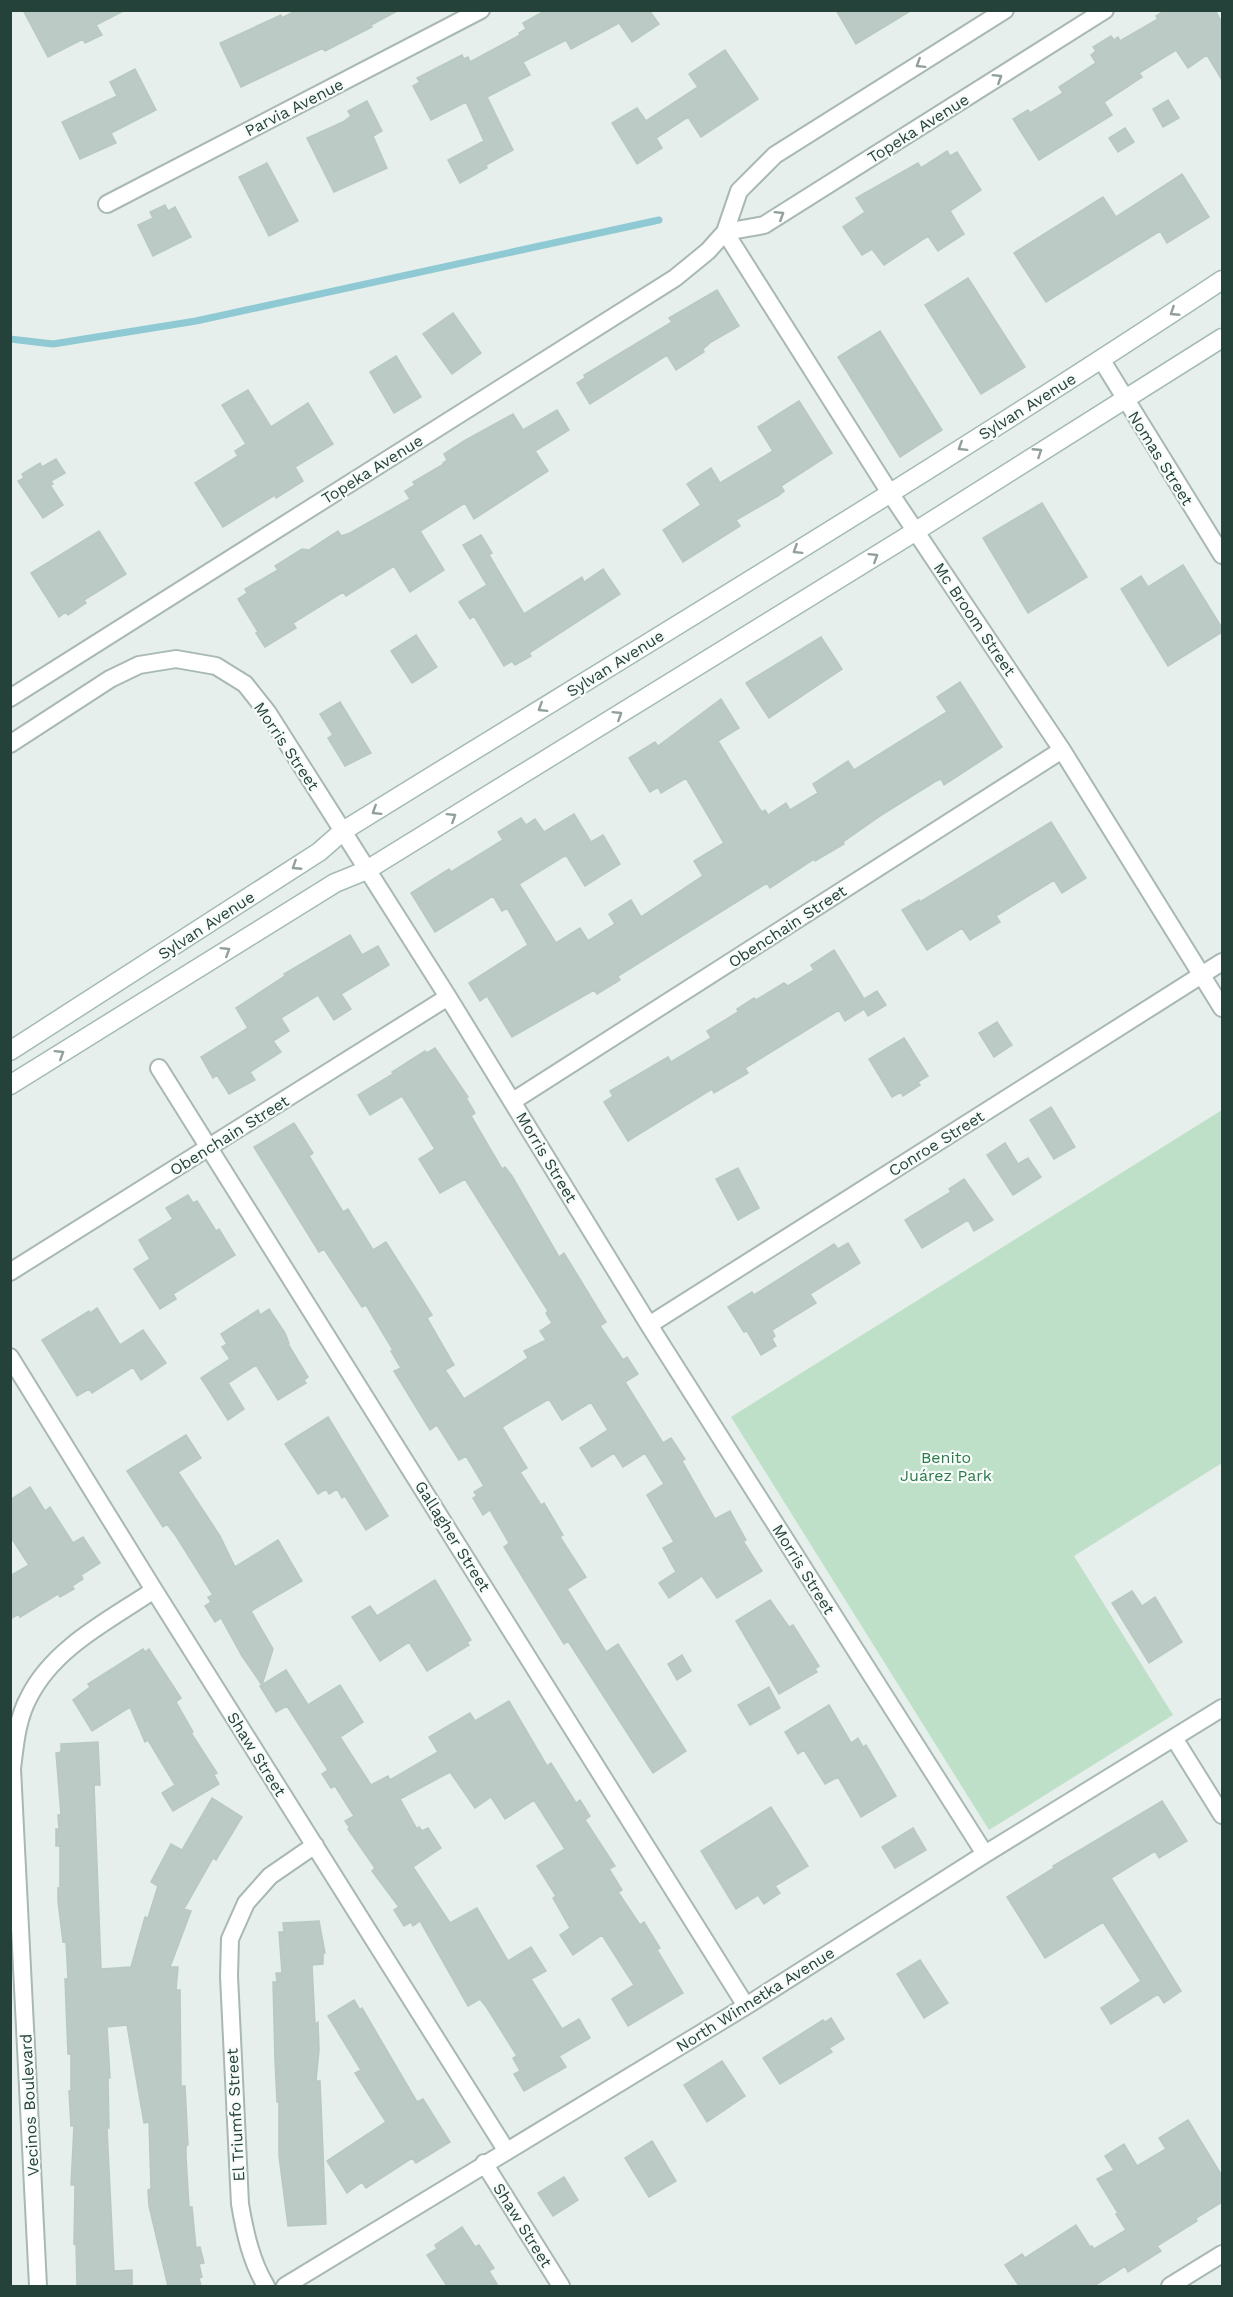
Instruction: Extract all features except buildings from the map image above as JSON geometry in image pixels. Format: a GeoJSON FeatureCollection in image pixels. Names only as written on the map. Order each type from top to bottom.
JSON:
{"type":"FeatureCollection","features":[{"type":"Feature","properties":{"kind":"main road","name":"Sylvan Avenue"},"geometry":{"type":"LineString","coordinates":[[10,1051],[318,852],[343,831],[890,492],[1222,280]]}},
{"type":"Feature","properties":{"kind":"main road","name":"Sylvan Avenue"},"geometry":{"type":"LineString","coordinates":[[10,1085],[335,883],[367,870],[916,531],[1222,338]]}},
{"type":"Feature","properties":{"kind":"street","name":"Parvia Avenue"},"geometry":{"type":"LineString","coordinates":[[106,204],[481,10]]}},
{"type":"Feature","properties":{"kind":"street","name":"Topeka Avenue"},"geometry":{"type":"LineString","coordinates":[[10,698],[675,278],[708,251],[725,232],[740,191],[775,155],[1005,10]]}},
{"type":"Feature","properties":{"kind":"street","name":"Topeka Avenue"},"geometry":{"type":"LineString","coordinates":[[725,232],[764,225],[1105,10]]}},
{"type":"Feature","properties":{"kind":"street","name":"Mc Broom Street"},"geometry":{"type":"LineString","coordinates":[[725,232],[890,492],[1062,750],[1222,1008]]}},
{"type":"Feature","properties":{"kind":"street","name":"Nomas Street"},"geometry":{"type":"LineString","coordinates":[[1101,359],[1222,555]]}},
{"type":"Feature","properties":{"kind":"street","name":"Morris Street"},"geometry":{"type":"LineString","coordinates":[[10,744],[110,679],[139,665],[176,659],[216,666],[244,684],[268,713],[343,831],[513,1101],[649,1325],[985,1854]]}},
{"type":"Feature","properties":{"kind":"street","name":"Obenchain Street"},"geometry":{"type":"LineString","coordinates":[[513,1101],[1062,750]]}},
{"type":"Feature","properties":{"kind":"street","name":"Conroe Street"},"geometry":{"type":"LineString","coordinates":[[649,1325],[1222,962]]}},
{"type":"Feature","properties":{"kind":"street","name":"Obenchain Street"},"geometry":{"type":"LineString","coordinates":[[10,1272],[448,997]]}},
{"type":"Feature","properties":{"kind":"street","name":"Gallagher Street"},"geometry":{"type":"LineString","coordinates":[[159,1068],[746,2006]]}},
{"type":"Feature","properties":{"kind":"street","name":"Shaw Street"},"geometry":{"type":"LineString","coordinates":[[10,1357],[506,2150]]}},
{"type":"Feature","properties":{"kind":"street","name":"Vecinos Boulevard"},"geometry":{"type":"LineString","coordinates":[[38,2286],[12,1769],[16,1733],[28,1698],[46,1669],[72,1646],[154,1590]]}},
{"type":"Feature","properties":{"kind":"street","name":"North Winnetka Avenue"},"geometry":{"type":"LineString","coordinates":[[285,2286],[484,2163],[746,2006],[985,1854],[1222,1708]]}},
{"type":"Feature","properties":{"kind":"street"},"geometry":{"type":"LineString","coordinates":[[1174,1738],[1222,1815]]}},
{"type":"Feature","properties":{"kind":"street","name":"El Triumfo Street"},"geometry":{"type":"LineString","coordinates":[[266,2286],[256,2271],[246,2238],[240,2204],[229,1976],[230,1939],[246,1903],[270,1876],[315,1845]]}},
{"type":"Feature","properties":{"kind":"street","name":"Shaw Street"},"geometry":{"type":"LineString","coordinates":[[484,2163],[561,2286]]}},
{"type":"Feature","properties":{"kind":"street"},"geometry":{"type":"LineString","coordinates":[[1170,2286],[1222,2254]]}},
{"type":"Feature","properties":{"kind":"green space","name":"Benito Juárez Park"},"geometry":{"type":"Polygon","coordinates":[[[1222,1110],[1222,1463],[1074,1556],[1173,1715],[989,1830],[731,1417],[1222,1110]]]}},
{"type":"Feature","properties":{"kind":"waterway"},"geometry":{"type":"LineString","coordinates":[[10,339],[53,344],[196,321],[659,220]]}}]}
